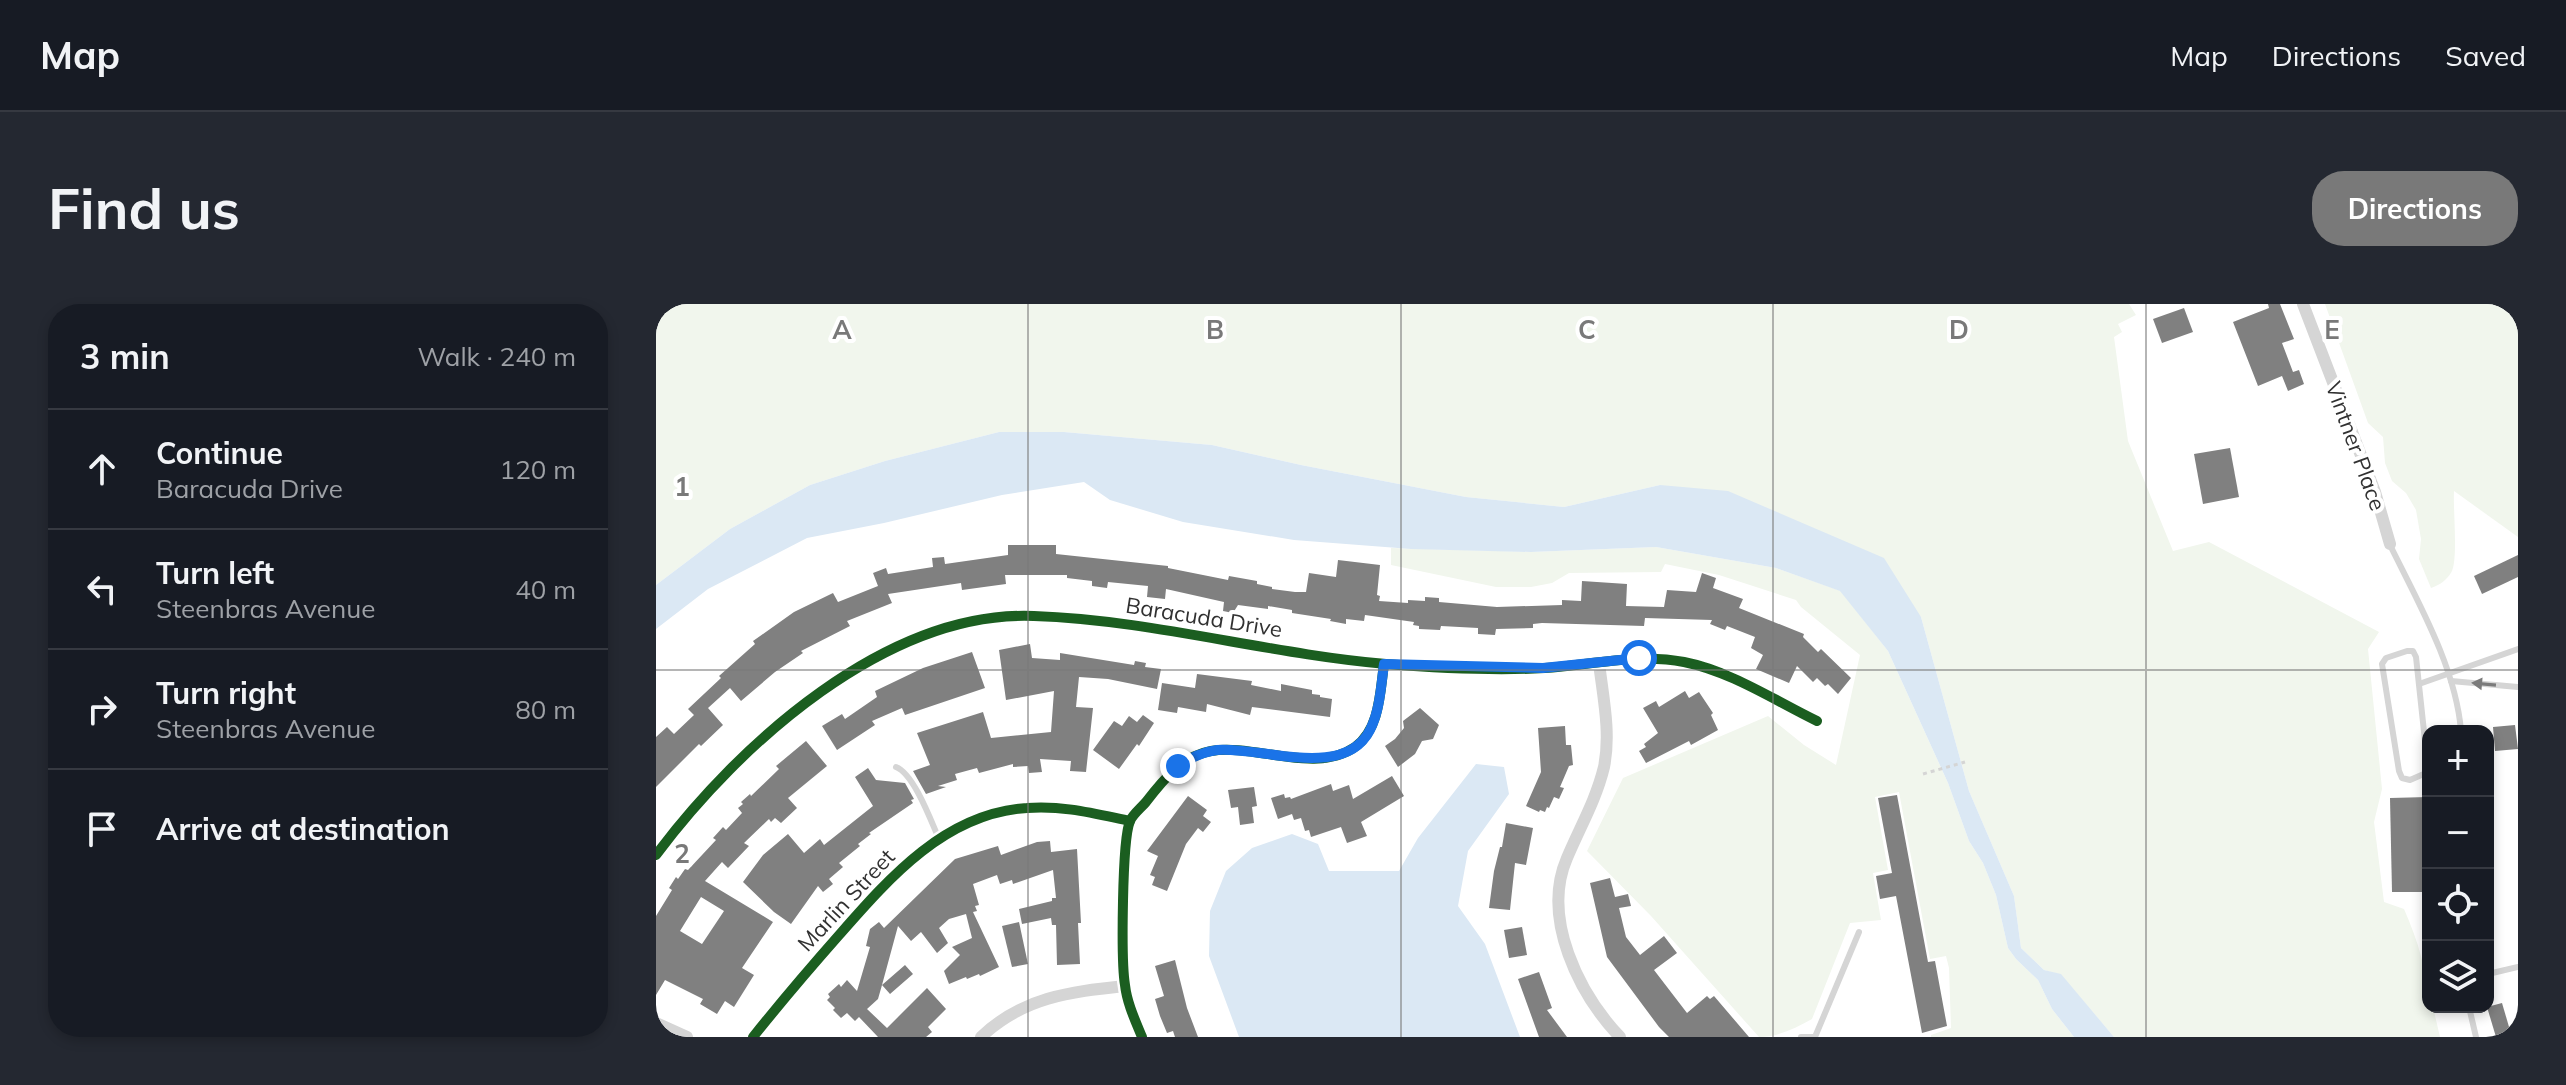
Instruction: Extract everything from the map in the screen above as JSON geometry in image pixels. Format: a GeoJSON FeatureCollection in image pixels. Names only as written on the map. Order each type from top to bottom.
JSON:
{"type":"FeatureCollection","features":[{"type":"Feature","properties":{"kind":"street","name":"Vintner Place"},"geometry":{"type":"LineString","coordinates":[[2303,304],[2375,492],[2390,544]]}},
{"type":"Feature","properties":{"kind":"street","name":"Baracuda Drive"},"geometry":{"type":"LineString","coordinates":[[656,855],[767,736],[850,671],[926,635],[996,618],[1088,619],[1384,664],[1543,668],[1656,658],[1688,662],[1733,679],[1817,721]]}},
{"type":"Feature","properties":{"kind":"street"},"geometry":{"type":"LineString","coordinates":[[1599,663],[1606,716],[1604,764],[1591,810],[1566,860],[1558,903],[1573,964],[1593,1003],[1620,1037]]}},
{"type":"Feature","properties":{"kind":"street"},"geometry":{"type":"LineString","coordinates":[[1142,1037],[1125,986],[1123,957],[1126,849],[1130,821],[1178,766],[1191,757],[1221,749],[1301,758],[1331,757],[1353,748],[1368,734],[1375,718],[1384,664]]}},
{"type":"Feature","properties":{"kind":"street","name":"Marlin Street"},"geometry":{"type":"LineString","coordinates":[[753,1037],[895,873],[939,839],[987,815],[1027,808],[1077,810],[1130,821]]}},
{"type":"Feature","properties":{"kind":"street"},"geometry":{"type":"LineString","coordinates":[[981,1037],[1019,1008],[1083,991],[1125,986]]}},
{"type":"Feature","properties":{"kind":"street"},"geometry":{"type":"LineString","coordinates":[[656,1023],[687,1037]]}},
{"type":"Feature","properties":{"kind":"lane"},"geometry":{"type":"LineString","coordinates":[[2390,544],[2450,677],[2460,725]]}},
{"type":"Feature","properties":{"kind":"lane"},"geometry":{"type":"LineString","coordinates":[[2419,684],[2450,677],[2518,649]]}},
{"type":"Feature","properties":{"kind":"lane"},"geometry":{"type":"LineString","coordinates":[[2413,651],[2419,684],[2428,769],[2426,773],[2406,779],[2399,771],[2384,661],[2413,651]]}},
{"type":"Feature","properties":{"kind":"lane"},"geometry":{"type":"LineString","coordinates":[[2450,677],[2518,687]]}},
{"type":"Feature","properties":{"kind":"lane"},"geometry":{"type":"LineString","coordinates":[[896,767],[903,769],[917,792],[939,839]]}},
{"type":"Feature","properties":{"kind":"lane"},"geometry":{"type":"LineString","coordinates":[[1801,1037],[1814,1037],[1859,932]]}},
{"type":"Feature","properties":{"kind":"lane"},"geometry":{"type":"LineString","coordinates":[[2494,973],[2518,967]]}},
{"type":"Feature","properties":{"kind":"lane"},"geometry":{"type":"LineString","coordinates":[[2470,1013],[2476,1037]]}},
{"type":"Feature","properties":{"kind":"path"},"geometry":{"type":"LineString","coordinates":[[1923,774],[1965,762]]}},
{"type":"Feature","properties":{"kind":"shaded area"},"geometry":{"type":"Polygon","coordinates":[[[656,304],[2129,304],[2136,315],[2118,324],[2122,332],[2114,337],[2128,441],[2173,551],[2209,542],[2379,632],[2368,649],[2382,789],[2374,822],[2384,902],[2404,909],[2409,921],[2422,961],[2422,1013],[2434,1013],[2440,1037],[2114,1037],[2061,975],[2044,970],[2021,948],[2014,896],[1969,791],[1921,617],[1660,485],[1564,507],[1466,497],[1212,445],[1064,432],[999,432],[885,461],[810,485],[730,529],[656,585],[656,304]]]}},
{"type":"Feature","properties":{"kind":"shaded area"},"geometry":{"type":"Polygon","coordinates":[[[2325,304],[2518,304],[2518,537],[2454,491],[2454,564],[2448,577],[2434,587],[2431,588],[2419,559],[2421,539],[2416,510],[2406,493],[2392,481],[2385,463],[2383,437],[2368,423],[2325,304]]]}},
{"type":"Feature","properties":{"kind":"shaded area"},"geometry":{"type":"Polygon","coordinates":[[[999,432],[1064,432],[1212,445],[1466,497],[1564,507],[1660,485],[1728,491],[1884,558],[1921,617],[1969,791],[2014,896],[2021,948],[2044,970],[2061,974],[2114,1037],[2074,1037],[2052,1009],[2038,980],[2008,948],[1996,895],[1983,863],[1969,841],[1948,783],[1888,651],[1840,591],[1776,568],[1656,547],[1531,552],[1411,549],[1294,540],[1183,522],[1110,500],[1084,482],[1002,495],[807,538],[708,589],[656,629],[656,585],[730,529],[810,485],[885,461],[999,432]]]}},
{"type":"Feature","properties":{"kind":"shaded area"},"geometry":{"type":"Polygon","coordinates":[[[1656,547],[1776,568],[1841,591],[1888,651],[1948,783],[1969,841],[1983,863],[1996,895],[2008,948],[2038,980],[2052,1009],[2074,1037],[1931,1037],[1951,1028],[1949,968],[1946,956],[1930,959],[1899,792],[1875,797],[1888,870],[1873,873],[1881,920],[1850,923],[1812,1019],[1773,1035],[1759,1037],[1651,916],[1587,851],[1623,778],[1768,716],[1804,745],[1836,765],[1860,655],[1796,600],[1719,575],[1665,564],[1661,572],[1569,573],[1552,583],[1531,587],[1496,587],[1391,565],[1391,548],[1531,552],[1656,547]]]}},
{"type":"Feature","properties":{"kind":"shaded area"},"geometry":{"type":"Polygon","coordinates":[[[1476,764],[1504,767],[1509,794],[1468,851],[1458,906],[1485,944],[1520,1037],[1239,1037],[1209,956],[1210,911],[1226,871],[1252,848],[1292,834],[1318,844],[1329,871],[1399,871],[1418,838],[1476,764]]]}},
{"type":"Feature","properties":{"kind":"building"},"geometry":{"type":"Polygon","coordinates":[[[2268,304],[2280,304],[2294,339],[2282,343],[2293,372],[2299,370],[2304,384],[2288,391],[2282,376],[2258,386],[2233,322],[2269,308],[2268,304]]]}},
{"type":"Feature","properties":{"kind":"building"},"geometry":{"type":"Polygon","coordinates":[[[2184,308],[2193,332],[2162,343],[2153,319],[2184,308]]]}},
{"type":"Feature","properties":{"kind":"building"},"geometry":{"type":"Polygon","coordinates":[[[2230,448],[2239,497],[2203,504],[2194,454],[2230,448]]]}},
{"type":"Feature","properties":{"kind":"building"},"geometry":{"type":"Polygon","coordinates":[[[1008,545],[1056,545],[1056,554],[1168,566],[1228,580],[1229,576],[1257,581],[1257,584],[1272,589],[1295,592],[1306,592],[1309,573],[1336,577],[1338,560],[1380,565],[1379,601],[1408,603],[1408,600],[1425,601],[1425,597],[1439,598],[1439,602],[1497,607],[1562,605],[1562,600],[1581,601],[1582,581],[1627,584],[1626,606],[1664,607],[1667,590],[1696,592],[1702,573],[1716,578],[1713,588],[1743,599],[1739,608],[1804,634],[1803,637],[1818,652],[1821,649],[1851,678],[1838,694],[1817,678],[1813,682],[1797,666],[1789,683],[1756,669],[1763,655],[1751,648],[1755,637],[1727,626],[1725,630],[1710,624],[1712,620],[1645,618],[1644,626],[1542,623],[1533,624],[1533,628],[1496,629],[1495,635],[1478,634],[1478,628],[1441,626],[1440,630],[1419,629],[1419,626],[1413,625],[1414,622],[1365,615],[1364,621],[1346,619],[1346,624],[1268,606],[1268,609],[1238,605],[1233,613],[1223,611],[1224,602],[1166,589],[1165,599],[1147,597],[1148,586],[1108,582],[1107,588],[1092,586],[1092,581],[1067,578],[1067,575],[1005,575],[1006,584],[962,590],[961,583],[888,594],[892,603],[847,621],[850,626],[801,651],[803,653],[741,701],[730,688],[708,708],[723,725],[656,787],[656,737],[667,727],[674,734],[694,715],[688,709],[755,644],[753,641],[794,612],[833,593],[838,602],[878,586],[873,573],[886,568],[888,574],[933,567],[932,558],[944,557],[945,564],[1008,555],[1008,545]]]}},
{"type":"Feature","properties":{"kind":"building"},"geometry":{"type":"Polygon","coordinates":[[[2518,555],[2518,577],[2482,594],[2474,576],[2518,555]]]}},
{"type":"Feature","properties":{"kind":"building"},"geometry":{"type":"Polygon","coordinates":[[[1030,644],[1032,658],[1060,660],[1060,653],[1134,665],[1135,661],[1146,663],[1145,667],[1161,669],[1157,689],[1108,679],[1079,677],[1076,707],[1093,708],[1086,772],[1070,771],[1071,761],[1040,759],[1042,772],[1029,773],[1028,766],[1013,767],[1013,764],[979,773],[977,768],[955,774],[957,780],[926,794],[913,771],[930,765],[917,733],[983,712],[991,738],[1051,732],[1054,691],[1006,700],[999,650],[1030,644]]]}},
{"type":"Feature","properties":{"kind":"building"},"geometry":{"type":"Polygon","coordinates":[[[972,652],[985,688],[905,715],[902,708],[872,721],[875,725],[837,750],[822,726],[842,714],[845,719],[877,697],[875,691],[923,668],[972,652]]]}},
{"type":"Feature","properties":{"kind":"building"},"geometry":{"type":"Polygon","coordinates":[[[1197,674],[1252,681],[1251,685],[1281,691],[1281,684],[1312,690],[1312,694],[1332,699],[1330,717],[1252,707],[1250,715],[1207,704],[1206,712],[1178,707],[1177,713],[1158,710],[1162,683],[1195,688],[1197,674]]]}},
{"type":"Feature","properties":{"kind":"building"},"geometry":{"type":"Polygon","coordinates":[[[1685,691],[1689,698],[1699,692],[1713,713],[1711,715],[1718,730],[1646,763],[1639,751],[1658,733],[1643,708],[1656,701],[1659,707],[1685,691]]]}},
{"type":"Feature","properties":{"kind":"building"},"geometry":{"type":"Polygon","coordinates":[[[1420,708],[1439,725],[1433,739],[1422,741],[1415,754],[1398,767],[1385,746],[1404,728],[1403,721],[1420,708]]]}},
{"type":"Feature","properties":{"kind":"building"},"geometry":{"type":"Polygon","coordinates":[[[1143,715],[1154,723],[1119,769],[1093,750],[1114,721],[1122,726],[1129,716],[1137,722],[1143,715]]]}},
{"type":"Feature","properties":{"kind":"building"},"geometry":{"type":"Polygon","coordinates":[[[2515,725],[2518,749],[2495,751],[2494,727],[2515,725]]]}},
{"type":"Feature","properties":{"kind":"building"},"geometry":{"type":"Polygon","coordinates":[[[1565,726],[1566,745],[1571,745],[1573,765],[1569,766],[1560,787],[1564,788],[1559,799],[1554,797],[1545,812],[1539,812],[1526,806],[1541,772],[1538,728],[1565,726]]]}},
{"type":"Feature","properties":{"kind":"building"},"geometry":{"type":"Polygon","coordinates":[[[806,741],[827,766],[788,798],[797,808],[781,823],[775,818],[771,822],[769,819],[744,843],[749,846],[728,868],[722,862],[705,881],[773,922],[742,968],[754,975],[734,1007],[725,1001],[717,1014],[700,1004],[703,999],[665,980],[656,995],[656,916],[672,890],[669,888],[676,877],[678,879],[685,869],[688,870],[716,840],[713,838],[723,827],[726,830],[742,813],[738,808],[743,804],[741,802],[779,769],[776,766],[806,741]],[[701,897],[680,931],[702,944],[724,911],[701,897]]]}},
{"type":"Feature","properties":{"kind":"building"},"geometry":{"type":"Polygon","coordinates":[[[868,768],[876,780],[905,783],[914,799],[911,800],[913,803],[869,833],[858,844],[860,846],[839,863],[843,867],[829,879],[833,884],[823,892],[818,886],[791,924],[743,882],[763,855],[788,834],[804,853],[820,839],[824,845],[873,806],[855,777],[868,768]]]}},
{"type":"Feature","properties":{"kind":"building"},"geometry":{"type":"Polygon","coordinates":[[[1392,776],[1404,796],[1361,822],[1367,836],[1347,843],[1341,827],[1311,837],[1309,830],[1305,831],[1301,818],[1294,820],[1292,814],[1278,819],[1271,798],[1284,794],[1285,798],[1291,799],[1331,784],[1333,791],[1349,785],[1353,799],[1392,776]]]}},
{"type":"Feature","properties":{"kind":"building"},"geometry":{"type":"Polygon","coordinates":[[[1254,787],[1257,806],[1252,807],[1254,823],[1240,825],[1238,807],[1231,808],[1228,790],[1254,787]]]}},
{"type":"Feature","properties":{"kind":"building"},"geometry":{"type":"Polygon","coordinates":[[[1897,795],[1928,962],[1935,961],[1947,1026],[1922,1033],[1896,896],[1880,899],[1876,876],[1892,873],[1878,798],[1897,795]]]}},
{"type":"Feature","properties":{"kind":"building"},"geometry":{"type":"Polygon","coordinates":[[[1188,796],[1207,810],[1203,816],[1211,822],[1203,832],[1198,828],[1186,844],[1167,891],[1152,885],[1155,877],[1150,875],[1158,856],[1147,851],[1188,796]]]}},
{"type":"Feature","properties":{"kind":"building"},"geometry":{"type":"Polygon","coordinates":[[[2422,797],[2422,892],[2392,892],[2390,798],[2422,797]]]}},
{"type":"Feature","properties":{"kind":"building"},"geometry":{"type":"Polygon","coordinates":[[[1506,823],[1533,828],[1526,865],[1515,863],[1510,910],[1489,908],[1506,823]]]}},
{"type":"Feature","properties":{"kind":"building"},"geometry":{"type":"Polygon","coordinates":[[[1050,841],[1051,852],[1077,849],[1080,964],[1057,965],[1056,925],[1052,925],[1051,918],[1022,924],[1019,909],[1056,898],[1053,870],[1013,884],[1012,880],[1000,884],[997,875],[973,884],[979,905],[973,912],[999,967],[980,976],[966,977],[949,984],[944,971],[960,955],[952,947],[972,938],[966,914],[949,919],[939,928],[948,943],[937,953],[921,932],[911,941],[898,926],[878,999],[867,1009],[887,1028],[927,988],[946,1009],[928,1027],[932,1032],[926,1037],[878,1037],[859,1017],[855,1021],[847,1013],[841,1018],[827,1000],[830,997],[828,994],[847,980],[857,991],[870,947],[866,946],[870,929],[879,922],[884,928],[955,859],[998,846],[1001,855],[1037,842],[1050,841]]]}},
{"type":"Feature","properties":{"kind":"building"},"geometry":{"type":"Polygon","coordinates":[[[1610,878],[1615,897],[1628,894],[1631,906],[1619,908],[1626,937],[1640,955],[1664,936],[1677,953],[1654,970],[1687,1013],[1707,996],[1710,999],[1714,996],[1749,1037],[1669,1037],[1659,1027],[1607,957],[1590,883],[1610,878]]]}},
{"type":"Feature","properties":{"kind":"building"},"geometry":{"type":"Polygon","coordinates":[[[1019,922],[1028,964],[1012,967],[1002,926],[1019,922]]]}},
{"type":"Feature","properties":{"kind":"building"},"geometry":{"type":"Polygon","coordinates":[[[1522,927],[1527,955],[1509,958],[1504,930],[1522,927]]]}},
{"type":"Feature","properties":{"kind":"building"},"geometry":{"type":"Polygon","coordinates":[[[1175,960],[1198,1037],[1175,1037],[1173,1031],[1167,1033],[1160,1016],[1155,999],[1164,996],[1155,966],[1175,960]]]}},
{"type":"Feature","properties":{"kind":"building"},"geometry":{"type":"Polygon","coordinates":[[[905,965],[913,974],[890,994],[882,985],[905,965]]]}},
{"type":"Feature","properties":{"kind":"building"},"geometry":{"type":"Polygon","coordinates":[[[1539,972],[1552,1008],[1547,1010],[1567,1037],[1539,1037],[1518,979],[1539,972]]]}},
{"type":"Feature","properties":{"kind":"building"},"geometry":{"type":"Polygon","coordinates":[[[2502,1003],[2512,1037],[2496,1037],[2489,1013],[2494,1013],[2494,1005],[2502,1003]]]}},
{"type":"Feature","properties":{"kind":"cycle path"},"geometry":{"type":"LineString","coordinates":[[656,855],[729,770],[773,729],[821,692],[872,660],[925,635],[979,620],[1034,616],[1078,619],[1167,630],[1298,653],[1425,667],[1526,669],[1632,659],[1684,662],[1752,687],[1817,721]]}},
{"type":"Feature","properties":{"kind":"cycle path"},"geometry":{"type":"LineString","coordinates":[[1142,1037],[1128,998],[1124,972],[1124,875],[1131,818],[1174,770],[1201,754],[1228,750],[1322,758],[1339,755],[1355,747],[1370,730],[1374,720],[1384,664]]}},
{"type":"Feature","properties":{"kind":"cycle path"},"geometry":{"type":"LineString","coordinates":[[753,1037],[879,891],[900,870],[945,835],[998,813],[1040,807],[1130,821]]}},
{"type":"Feature","properties":{"kind":"route"},"geometry":{"type":"LineString","coordinates":[[1178,766],[1191,757],[1221,749],[1301,758],[1331,757],[1353,748],[1368,734],[1375,718],[1384,664],[1543,668],[1639,658]]}}]}
